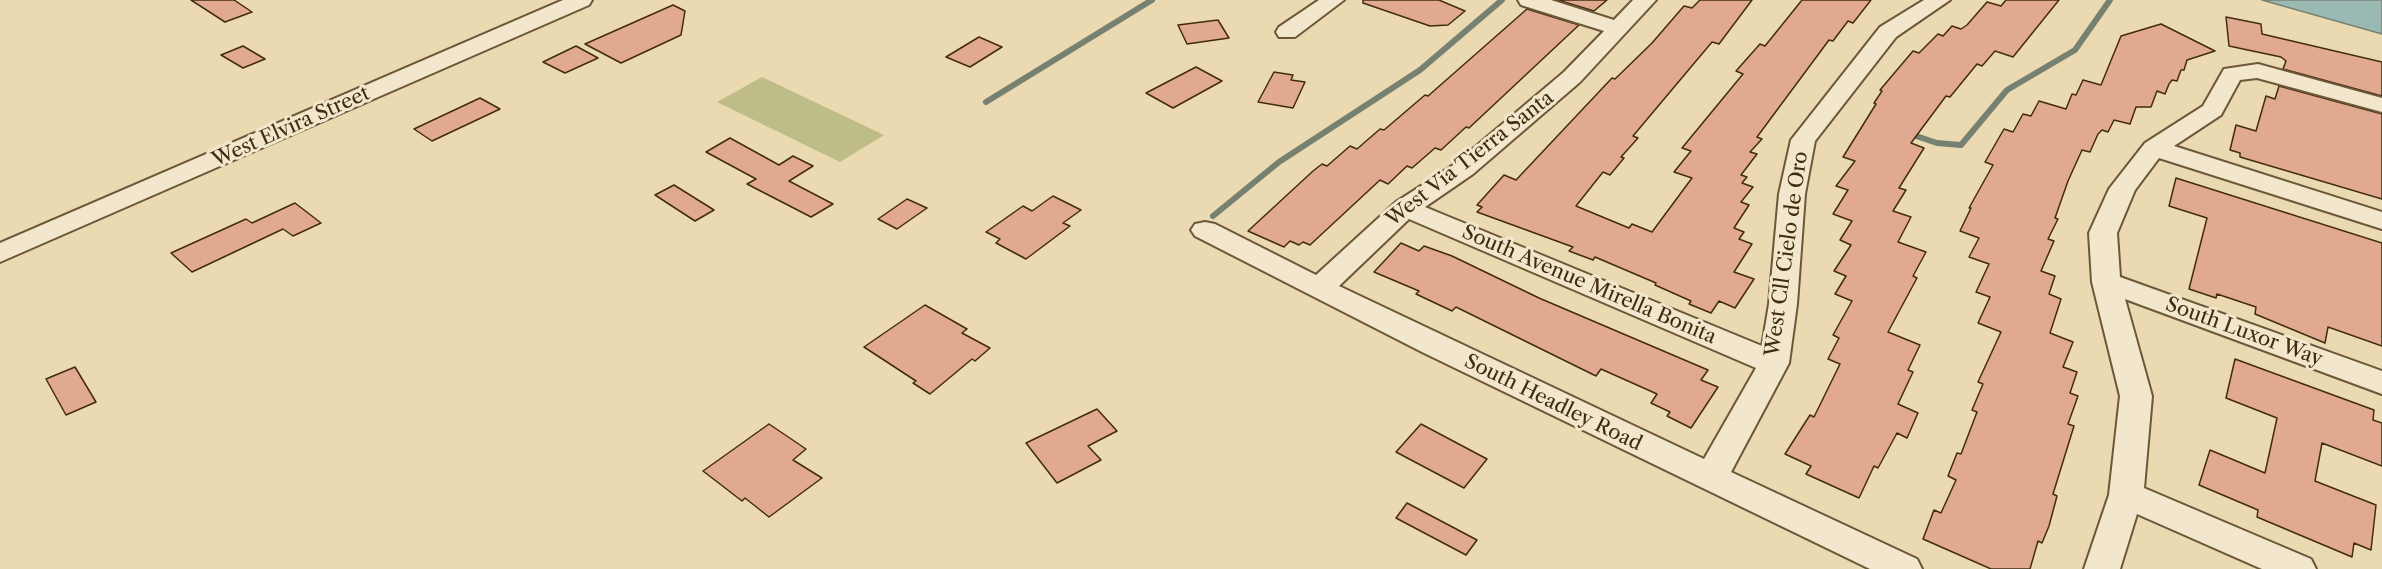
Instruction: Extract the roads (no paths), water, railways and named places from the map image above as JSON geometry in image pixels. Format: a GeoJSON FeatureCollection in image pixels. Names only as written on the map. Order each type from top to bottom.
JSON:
{"type":"FeatureCollection","features":[{"type":"Feature","properties":{"kind":"street","name":"West Elvira Street"},"geometry":{"type":"LineString","coordinates":[[0,253],[581,0]]}},
{"type":"Feature","properties":{"kind":"street"},"geometry":{"type":"LineString","coordinates":[[1287,32],[1333,0]]}},
{"type":"Feature","properties":{"kind":"street"},"geometry":{"type":"LineString","coordinates":[[1529,0],[1618,28]]}},
{"type":"Feature","properties":{"kind":"street","name":"West Via Tierra Santa"},"geometry":{"type":"LineString","coordinates":[[1318,289],[1405,208],[1464,169],[1572,77],[1645,0]]}},
{"type":"Feature","properties":{"kind":"street","name":"West Cll Cielo de Oro"},"geometry":{"type":"LineString","coordinates":[[1710,479],[1774,363],[1783,304],[1792,194],[1803,140],[1888,32],[1939,0]]}},
{"type":"Feature","properties":{"kind":"street"},"geometry":{"type":"LineString","coordinates":[[2102,569],[2126,495],[2136,396],[2106,282],[2103,233],[2122,189],[2154,148],[2212,110],[2232,74],[2242,71],[2278,75],[2382,105]]}},
{"type":"Feature","properties":{"kind":"street"},"geometry":{"type":"LineString","coordinates":[[2154,148],[2382,221]]}},
{"type":"Feature","properties":{"kind":"street","name":"South Avenue Mirella Bonita"},"geometry":{"type":"LineString","coordinates":[[1405,208],[1774,363]]}},
{"type":"Feature","properties":{"kind":"street","name":"South Headley Road"},"geometry":{"type":"LineString","coordinates":[[1205,230],[1318,289],[1710,479],[1904,569]]}},
{"type":"Feature","properties":{"kind":"street","name":"South Luxor Way"},"geometry":{"type":"LineString","coordinates":[[2106,282],[2382,383]]}},
{"type":"Feature","properties":{"kind":"street"},"geometry":{"type":"LineString","coordinates":[[2126,495],[2298,569]]}},
{"type":"Feature","properties":{"kind":"water"},"geometry":{"type":"Polygon","coordinates":[[[2262,0],[2382,0],[2382,34],[2262,0]]]}},
{"type":"Feature","properties":{"kind":"waterway"},"geometry":{"type":"LineString","coordinates":[[986,102],[1152,0]]}},
{"type":"Feature","properties":{"kind":"waterway"},"geometry":{"type":"LineString","coordinates":[[1213,216],[1279,162],[1420,70],[1502,0]]}},
{"type":"Feature","properties":{"kind":"waterway"},"geometry":{"type":"LineString","coordinates":[[1907,133],[1937,143],[1961,145],[2007,90],[2075,50],[2110,0]]}}]}
